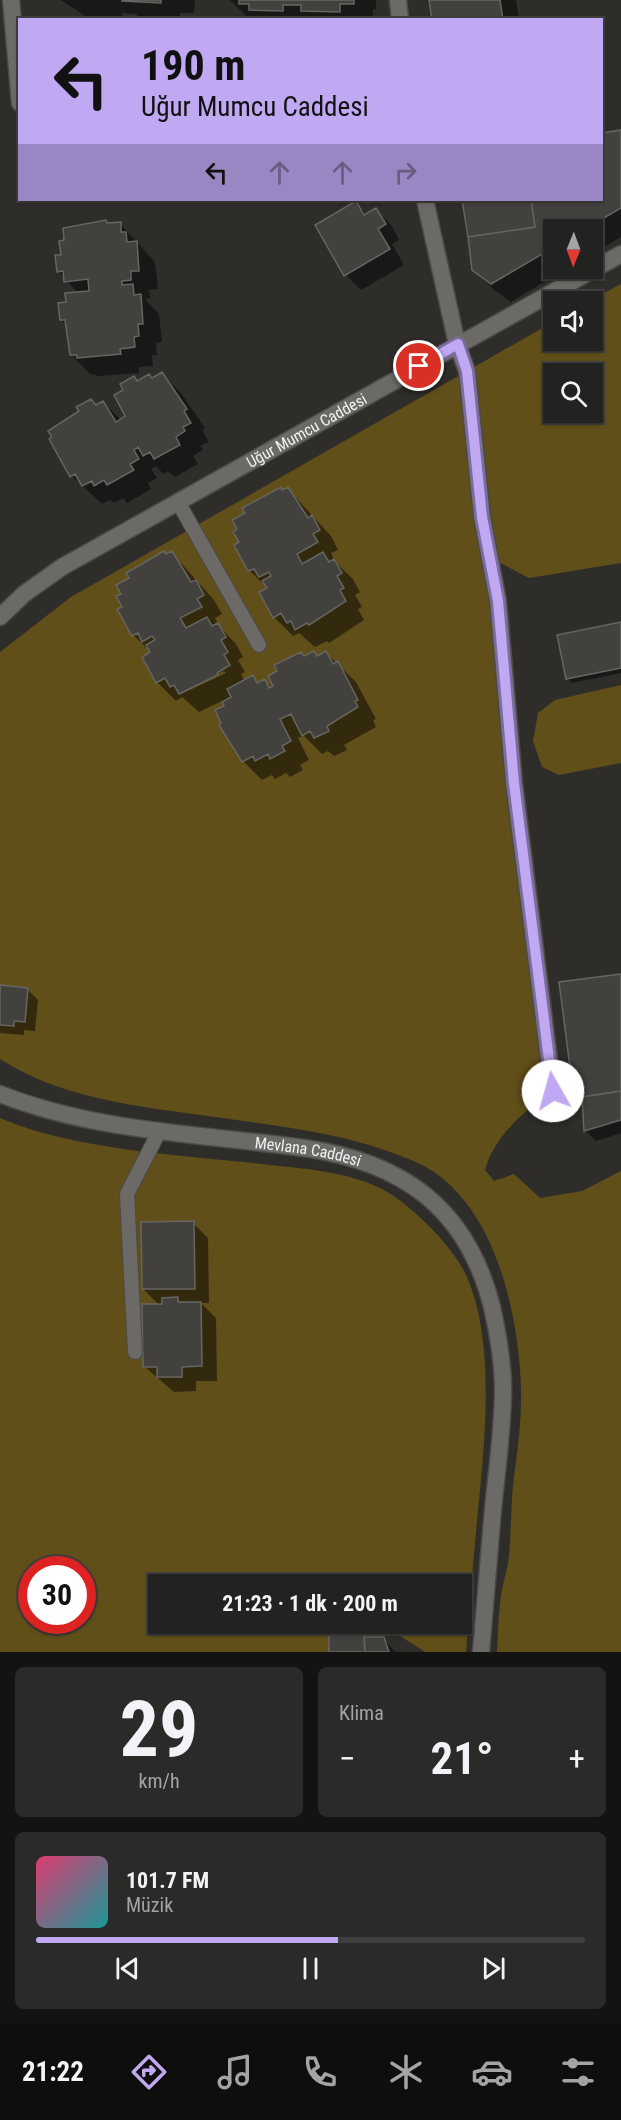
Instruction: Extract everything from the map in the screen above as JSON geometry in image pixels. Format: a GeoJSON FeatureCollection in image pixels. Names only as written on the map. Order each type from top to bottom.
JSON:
{"type":"FeatureCollection","features":[{"type":"Feature","properties":{"kind":"street"},"geometry":{"type":"LineString","coordinates":[[11,0],[18,80]]}},
{"type":"Feature","properties":{"kind":"street"},"geometry":{"type":"LineString","coordinates":[[398,0],[400,18]]}},
{"type":"Feature","properties":{"kind":"street"},"geometry":{"type":"LineString","coordinates":[[425,201],[458,344],[467,371],[482,517],[498,601],[514,783],[553,1091]]}},
{"type":"Feature","properties":{"kind":"street","name":"Uğur Mumcu Caddesi"},"geometry":{"type":"LineString","coordinates":[[0,617],[24,594],[62,567],[621,254]]}},
{"type":"Feature","properties":{"kind":"street","name":"Mevlana Caddesi"},"geometry":{"type":"LineString","coordinates":[[0,1094],[62,1114],[160,1130],[308,1149],[371,1166],[415,1186],[433,1201],[471,1247],[488,1293],[501,1357],[502,1424],[481,1652]]}},
{"type":"Feature","properties":{"kind":"lane"},"geometry":{"type":"LineString","coordinates":[[178,502],[259,645]]}},
{"type":"Feature","properties":{"kind":"lane"},"geometry":{"type":"LineString","coordinates":[[135,1352],[127,1194],[160,1130]]}},
{"type":"Feature","properties":{"kind":"shaded area"},"geometry":{"type":"Polygon","coordinates":[[[621,284],[621,563],[529,578],[491,558],[553,1091],[522,1115],[503,1135],[495,1146],[485,1170],[494,1181],[514,1174],[540,1198],[582,1191],[621,1171],[621,1652],[497,1652],[501,1598],[509,1557],[513,1485],[520,1425],[519,1359],[508,1293],[497,1261],[483,1230],[466,1202],[444,1180],[418,1163],[374,1146],[305,1130],[114,1102],[54,1085],[26,1074],[0,1059],[0,652],[71,597],[543,328],[543,351],[603,351],[603,294],[621,284]]]}},
{"type":"Feature","properties":{"kind":"shaded area"},"geometry":{"type":"Polygon","coordinates":[[[621,685],[621,763],[559,775],[542,767],[533,741],[538,713],[555,700],[621,685]]]}},
{"type":"Feature","properties":{"kind":"shaded area"},"geometry":{"type":"Polygon","coordinates":[[[0,1118],[60,1137],[128,1150],[311,1170],[360,1180],[389,1193],[410,1208],[443,1241],[460,1264],[476,1302],[485,1363],[485,1429],[472,1576],[148,1574],[148,1634],[329,1634],[329,1652],[0,1652],[0,1118]]]}},
{"type":"Feature","properties":{"kind":"shaded area"},"geometry":{"type":"Polygon","coordinates":[[[397,1634],[467,1634],[466,1652],[425,1652],[397,1634]]]}},
{"type":"Feature","properties":{"kind":"building"},"geometry":{"type":"Polygon","coordinates":[[[161,0],[161,3],[122,1],[161,0]]]}},
{"type":"Feature","properties":{"kind":"building"},"geometry":{"type":"Polygon","coordinates":[[[239,0],[354,0],[354,4],[340,4],[340,12],[301,11],[301,5],[283,5],[283,11],[249,10],[249,4],[239,4],[239,0]]]}},
{"type":"Feature","properties":{"kind":"building"},"geometry":{"type":"Polygon","coordinates":[[[429,0],[500,0],[503,18],[432,18],[429,0]]]}},
{"type":"Feature","properties":{"kind":"building"},"geometry":{"type":"Polygon","coordinates":[[[621,130],[621,208],[602,219],[543,219],[543,253],[491,284],[472,270],[468,237],[535,227],[531,201],[603,201],[603,133],[621,130]]]}},
{"type":"Feature","properties":{"kind":"building"},"geometry":{"type":"Polygon","coordinates":[[[356,201],[364,215],[376,208],[386,224],[378,229],[390,249],[344,276],[315,225],[356,201]]]}},
{"type":"Feature","properties":{"kind":"building"},"geometry":{"type":"Polygon","coordinates":[[[462,201],[531,201],[535,227],[468,237],[462,201]]]}},
{"type":"Feature","properties":{"kind":"building"},"geometry":{"type":"Polygon","coordinates":[[[106,220],[107,223],[121,222],[121,232],[126,232],[127,242],[137,241],[139,271],[131,271],[131,280],[122,281],[122,285],[133,284],[134,295],[141,294],[143,324],[138,324],[139,336],[134,337],[135,347],[120,349],[121,354],[77,358],[77,355],[70,355],[65,320],[60,320],[58,303],[66,302],[65,293],[89,291],[88,279],[64,282],[63,271],[57,272],[55,255],[61,255],[59,241],[64,240],[63,228],[106,220]]]}},
{"type":"Feature","properties":{"kind":"building"},"geometry":{"type":"Polygon","coordinates":[[[162,372],[187,409],[184,411],[191,423],[183,427],[185,431],[176,437],[180,445],[154,459],[150,452],[143,456],[138,447],[134,450],[139,459],[130,464],[134,470],[107,485],[104,480],[94,486],[92,481],[82,486],[75,474],[70,477],[49,439],[52,437],[48,431],[79,411],[76,407],[91,399],[96,405],[103,401],[116,422],[125,416],[114,395],[123,390],[120,384],[134,376],[137,381],[149,374],[152,378],[162,372]]]}},
{"type":"Feature","properties":{"kind":"building"},"geometry":{"type":"Polygon","coordinates":[[[281,487],[282,490],[288,487],[308,518],[312,515],[320,530],[313,534],[318,542],[297,554],[302,564],[323,552],[329,562],[334,559],[342,573],[337,576],[344,588],[340,590],[346,601],[309,625],[307,623],[295,630],[291,621],[287,623],[281,613],[273,618],[259,592],[267,588],[262,581],[271,576],[269,572],[259,577],[254,569],[248,571],[234,545],[239,542],[233,532],[237,529],[232,520],[245,513],[242,508],[281,487]]]}},
{"type":"Feature","properties":{"kind":"building"},"geometry":{"type":"Polygon","coordinates":[[[164,551],[166,554],[172,551],[191,582],[196,580],[204,595],[197,599],[202,607],[180,618],[186,628],[207,617],[212,626],[218,623],[226,637],[221,640],[228,652],[224,655],[230,665],[217,673],[218,675],[179,694],[174,685],[170,687],[165,678],[156,683],[142,657],[150,652],[146,645],[155,640],[152,636],[142,642],[138,633],[132,636],[117,609],[122,607],[116,596],[121,594],[116,585],[129,578],[126,573],[164,551]]]}},
{"type":"Feature","properties":{"kind":"building"},"geometry":{"type":"Polygon","coordinates":[[[621,622],[621,668],[566,679],[557,635],[621,622]]]}},
{"type":"Feature","properties":{"kind":"building"},"geometry":{"type":"Polygon","coordinates":[[[314,651],[317,656],[326,651],[333,664],[338,661],[358,700],[355,701],[358,707],[327,726],[329,731],[314,738],[310,731],[302,736],[291,714],[280,719],[291,741],[282,746],[285,751],[270,759],[268,754],[255,761],[253,756],[242,762],[219,725],[221,723],[215,710],[224,706],[222,702],[231,697],[227,689],[253,675],[257,683],[265,679],[269,688],[273,686],[268,676],[277,671],[274,665],[301,652],[304,656],[314,651]]]}},
{"type":"Feature","properties":{"kind":"building"},"geometry":{"type":"Polygon","coordinates":[[[621,974],[621,1091],[574,1098],[559,982],[621,974]]]}},
{"type":"Feature","properties":{"kind":"building"},"geometry":{"type":"Polygon","coordinates":[[[0,985],[28,988],[25,1022],[14,1021],[14,1026],[0,1025],[0,985]]]}},
{"type":"Feature","properties":{"kind":"building"},"geometry":{"type":"Polygon","coordinates":[[[621,1091],[621,1120],[584,1131],[582,1097],[621,1091]]]}},
{"type":"Feature","properties":{"kind":"building"},"geometry":{"type":"Polygon","coordinates":[[[194,1221],[195,1289],[142,1289],[141,1222],[194,1221]]]}},
{"type":"Feature","properties":{"kind":"building"},"geometry":{"type":"Polygon","coordinates":[[[178,1297],[178,1302],[201,1302],[202,1366],[182,1367],[182,1377],[157,1377],[157,1367],[143,1367],[142,1304],[162,1304],[162,1298],[178,1297]]]}},
{"type":"Feature","properties":{"kind":"building"},"geometry":{"type":"Polygon","coordinates":[[[329,1634],[364,1634],[365,1652],[329,1652],[329,1634]]]}},
{"type":"Feature","properties":{"kind":"building"},"geometry":{"type":"Polygon","coordinates":[[[364,1637],[384,1637],[389,1652],[365,1652],[364,1637]]]}},
{"type":"Feature","properties":{"kind":"route"},"geometry":{"type":"LineString","coordinates":[[419,366],[458,344],[467,371],[482,517],[498,601],[514,783],[553,1091]]}}]}
